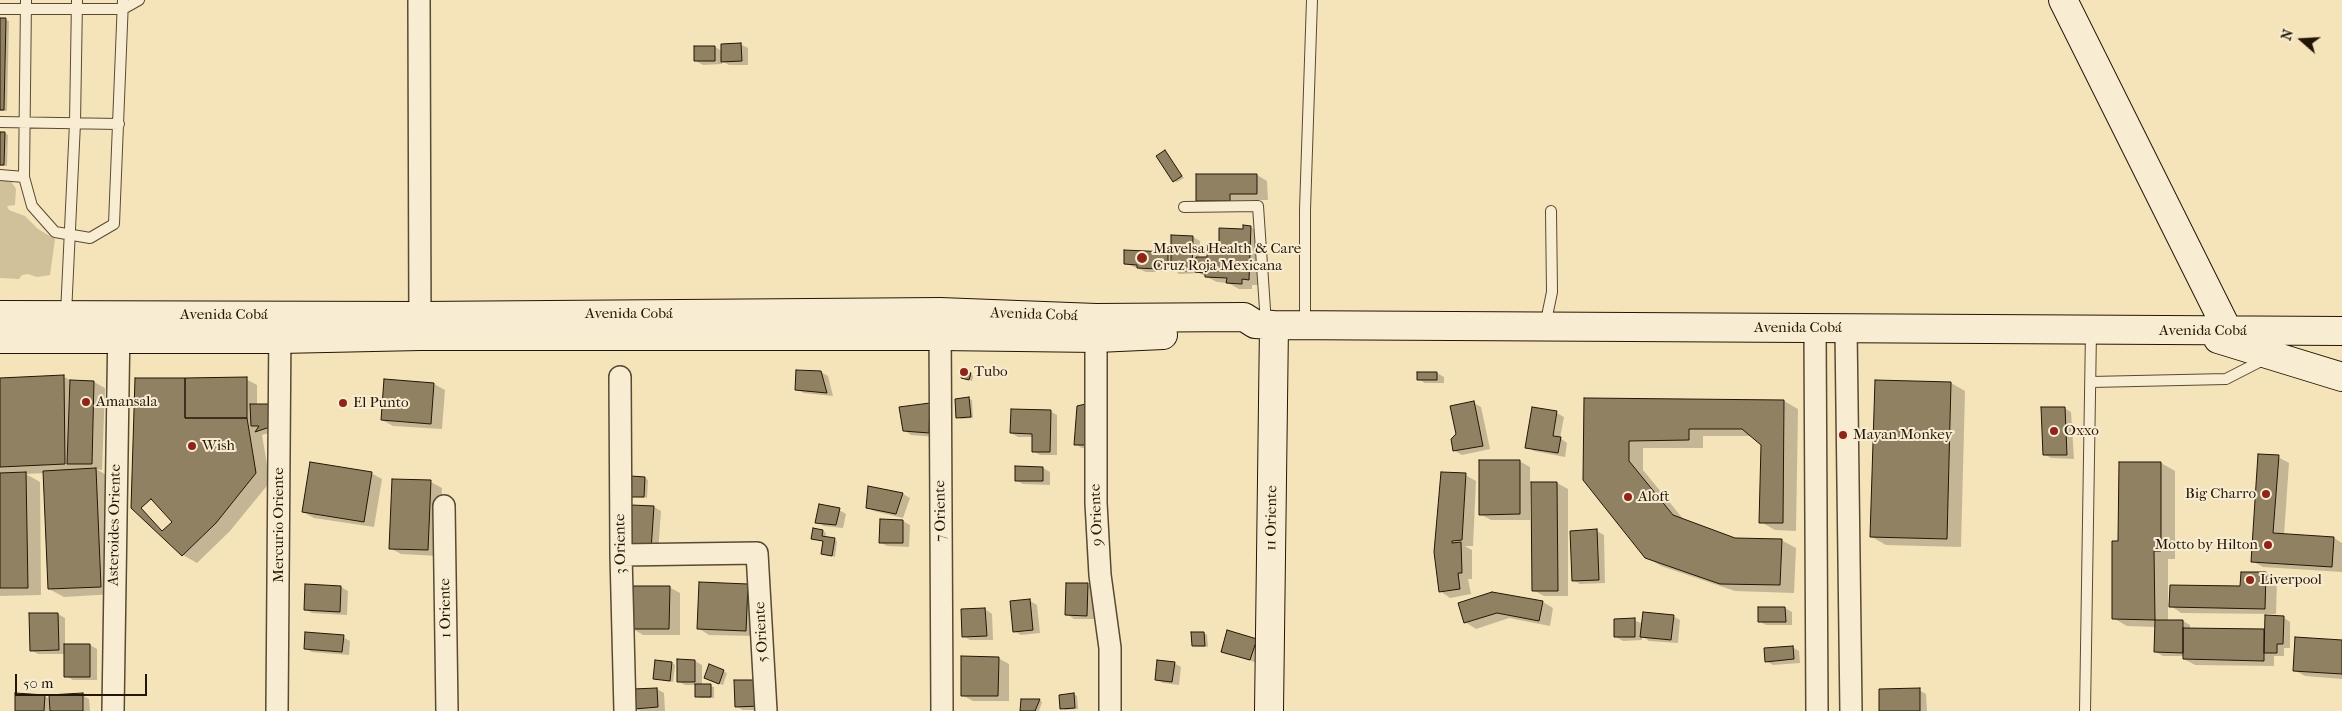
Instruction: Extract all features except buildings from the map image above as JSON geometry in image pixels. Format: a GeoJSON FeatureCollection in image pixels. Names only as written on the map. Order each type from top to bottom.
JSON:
{"type":"FeatureCollection","features":[{"type":"Feature","properties":{"kind":"main road"},"geometry":{"type":"LineString","coordinates":[[2063,0],[2228,331]]}},
{"type":"Feature","properties":{"kind":"main road","name":"Avenida Cobá"},"geometry":{"type":"LineString","coordinates":[[0,315],[65,326],[118,327],[940,324],[1096,328],[1244,317],[1265,325],[1306,326],[2342,331]]}},
{"type":"Feature","properties":{"kind":"main road","name":"11 Oriente"},"geometry":{"type":"LineString","coordinates":[[1265,325],[1269,711]]}},
{"type":"Feature","properties":{"kind":"main road","name":"Avenida Cobá"},"geometry":{"type":"LineString","coordinates":[[0,339],[65,326]]}},
{"type":"Feature","properties":{"kind":"main road"},"geometry":{"type":"LineString","coordinates":[[2188,331],[2273,354],[2342,377]]}},
{"type":"Feature","properties":{"kind":"street"},"geometry":{"type":"LineString","coordinates":[[419,0],[420,326]]}},
{"type":"Feature","properties":{"kind":"street","name":"7 Oriente"},"geometry":{"type":"LineString","coordinates":[[940,324],[942,711]]}},
{"type":"Feature","properties":{"kind":"street","name":"Asteroides Oriente"},"geometry":{"type":"LineString","coordinates":[[113,711],[118,327]]}},
{"type":"Feature","properties":{"kind":"street","name":"Mercurio Oriente"},"geometry":{"type":"LineString","coordinates":[[277,711],[280,327]]}},
{"type":"Feature","properties":{"kind":"street","name":"9 Oriente"},"geometry":{"type":"LineString","coordinates":[[1096,328],[1096,502],[1100,575],[1110,648],[1110,711]]}},
{"type":"Feature","properties":{"kind":"street"},"geometry":{"type":"LineString","coordinates":[[1815,328],[1818,711]]}},
{"type":"Feature","properties":{"kind":"street"},"geometry":{"type":"LineString","coordinates":[[1846,329],[1851,711]]}},
{"type":"Feature","properties":{"kind":"street","name":"3 Oriente"},"geometry":{"type":"LineString","coordinates":[[620,377],[621,554],[625,711]]}},
{"type":"Feature","properties":{"kind":"street","name":"1 Oriente"},"geometry":{"type":"LineString","coordinates":[[444,506],[447,711]]}},
{"type":"Feature","properties":{"kind":"street","name":"5 Oriente"},"geometry":{"type":"LineString","coordinates":[[621,554],[757,553],[766,711]]}},
{"type":"Feature","properties":{"kind":"lane"},"geometry":{"type":"LineString","coordinates":[[0,9],[26,4],[123,4],[139,0]]}},
{"type":"Feature","properties":{"kind":"lane"},"geometry":{"type":"LineString","coordinates":[[1306,326],[1306,161],[1312,0]]}},
{"type":"Feature","properties":{"kind":"lane"},"geometry":{"type":"LineString","coordinates":[[26,4],[24,177],[32,206],[55,232],[90,238],[114,224],[123,4]]}},
{"type":"Feature","properties":{"kind":"lane"},"geometry":{"type":"LineString","coordinates":[[65,326],[75,123],[77,4]]}},
{"type":"Feature","properties":{"kind":"lane"},"geometry":{"type":"LineString","coordinates":[[0,122],[119,124]]}},
{"type":"Feature","properties":{"kind":"lane"},"geometry":{"type":"LineString","coordinates":[[0,175],[24,177]]}},
{"type":"Feature","properties":{"kind":"lane"},"geometry":{"type":"LineString","coordinates":[[1184,207],[1258,206],[1265,325]]}},
{"type":"Feature","properties":{"kind":"lane"},"geometry":{"type":"LineString","coordinates":[[1545,327],[1552,292],[1551,211]]}},
{"type":"Feature","properties":{"kind":"lane"},"geometry":{"type":"LineString","coordinates":[[2085,711],[2091,330]]}},
{"type":"Feature","properties":{"kind":"lane"},"geometry":{"type":"LineString","coordinates":[[2091,382],[2226,379],[2273,354]]}},
{"type":"Feature","properties":{"kind":"shaded area"},"geometry":{"type":"Polygon","coordinates":[[[0,177],[11,181],[16,189],[15,205],[7,206],[9,210],[25,216],[38,229],[55,239],[50,275],[37,277],[28,274],[22,275],[19,279],[0,278],[0,177]]]}},
{"type":"Feature","properties":{"kind":"place","name":"Mavelsa Health & Care Cruz Roja Mexicana"},"geometry":{"type":"Point","coordinates":[1142,258]}},
{"type":"Feature","properties":{"kind":"place","name":"Tubo"},"geometry":{"type":"Point","coordinates":[964,372]}},
{"type":"Feature","properties":{"kind":"place","name":"Amansala"},"geometry":{"type":"Point","coordinates":[86,402]}},
{"type":"Feature","properties":{"kind":"place","name":"El Punto"},"geometry":{"type":"Point","coordinates":[343,403]}},
{"type":"Feature","properties":{"kind":"place","name":"Oxxo"},"geometry":{"type":"Point","coordinates":[2054,431]}},
{"type":"Feature","properties":{"kind":"place","name":"Mayan Monkey"},"geometry":{"type":"Point","coordinates":[1843,435]}},
{"type":"Feature","properties":{"kind":"place","name":"Wish"},"geometry":{"type":"Point","coordinates":[192,446]}},
{"type":"Feature","properties":{"kind":"place","name":"Big Charro"},"geometry":{"type":"Point","coordinates":[2266,494]}},
{"type":"Feature","properties":{"kind":"place","name":"Aloft"},"geometry":{"type":"Point","coordinates":[1628,497]}},
{"type":"Feature","properties":{"kind":"place","name":"Motto by Hilton"},"geometry":{"type":"Point","coordinates":[2268,545]}},
{"type":"Feature","properties":{"kind":"place","name":"Liverpool"},"geometry":{"type":"Point","coordinates":[2250,580]}}]}
